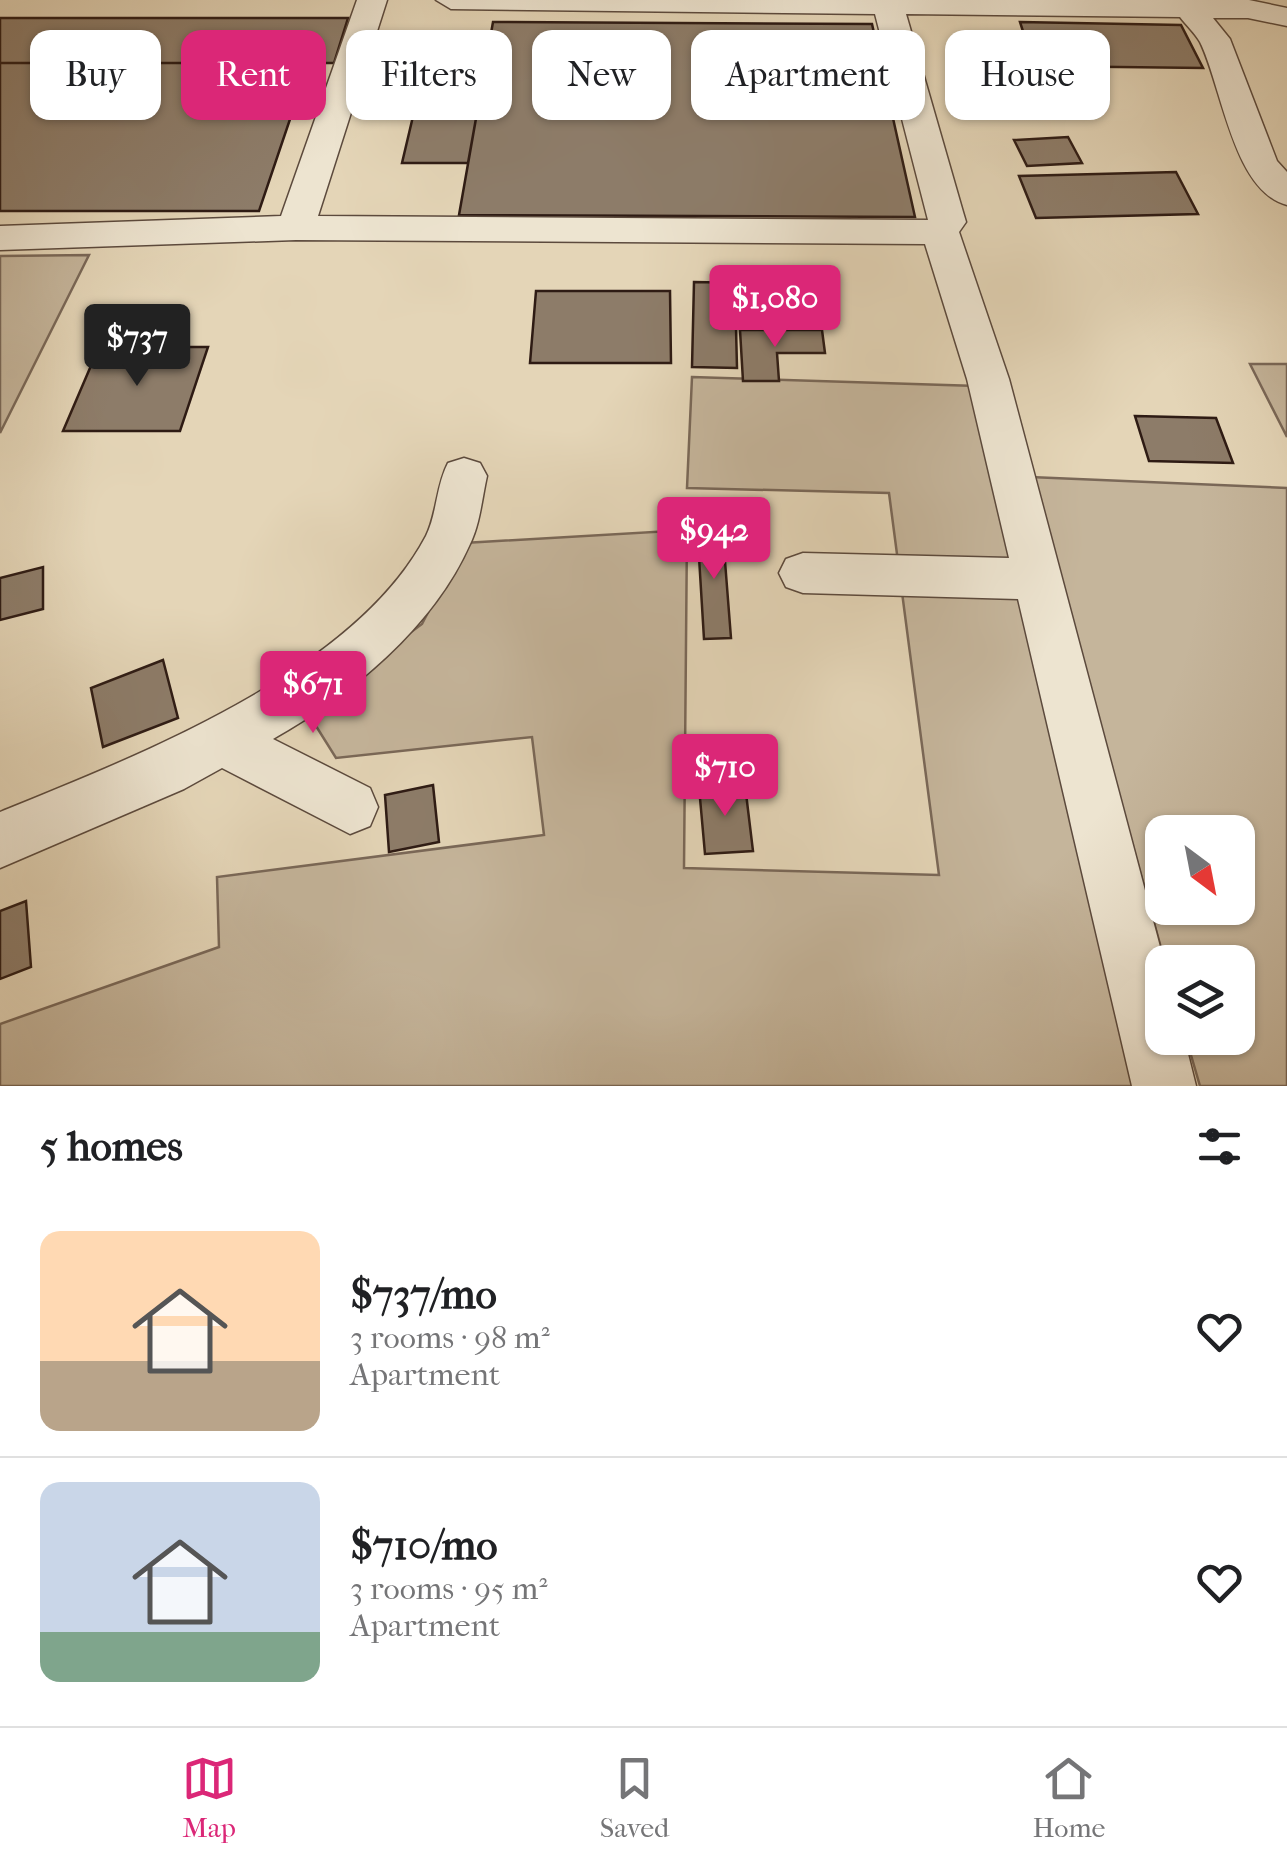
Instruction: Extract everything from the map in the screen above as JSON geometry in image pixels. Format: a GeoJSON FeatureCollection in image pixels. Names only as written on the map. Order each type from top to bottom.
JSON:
{"type":"FeatureCollection","features":[{"type":"Feature","properties":{"kind":"street"},"geometry":{"type":"LineString","coordinates":[[296,228],[372,0]]}},
{"type":"Feature","properties":{"kind":"street"},"geometry":{"type":"LineString","coordinates":[[451,0],[1248,9],[1287,17]]}},
{"type":"Feature","properties":{"kind":"street"},"geometry":{"type":"LineString","coordinates":[[888,5],[945,212],[947,222],[940,232]]}},
{"type":"Feature","properties":{"kind":"street"},"geometry":{"type":"LineString","coordinates":[[1189,9],[1214,39],[1261,164],[1287,194]]}},
{"type":"Feature","properties":{"kind":"street"},"geometry":{"type":"LineString","coordinates":[[0,238],[296,228],[940,232]]}},
{"type":"Feature","properties":{"kind":"street"},"geometry":{"type":"LineString","coordinates":[[940,232],[988,379],[1164,1086]]}},
{"type":"Feature","properties":{"kind":"street"},"geometry":{"type":"LineString","coordinates":[[0,840],[165,771],[294,700],[396,616],[450,540],[464,476]]}},
{"type":"Feature","properties":{"kind":"street"},"geometry":{"type":"LineString","coordinates":[[804,573],[1037,580]]}},
{"type":"Feature","properties":{"kind":"street"},"geometry":{"type":"LineString","coordinates":[[221,740],[350,807]]}},
{"type":"Feature","properties":{"kind":"shaded area"},"geometry":{"type":"Polygon","coordinates":[[[89,255],[0,433],[0,256],[89,255]]]}},
{"type":"Feature","properties":{"kind":"shaded area"},"geometry":{"type":"Polygon","coordinates":[[[1250,364],[1287,364],[1287,437],[1250,364]]]}},
{"type":"Feature","properties":{"kind":"shaded area"},"geometry":{"type":"Polygon","coordinates":[[[692,377],[977,386],[1149,1086],[0,1086],[0,1024],[219,947],[217,877],[544,835],[532,737],[336,758],[306,710],[422,624],[464,543],[687,530],[684,868],[939,875],[889,493],[687,488],[692,377]]]}},
{"type":"Feature","properties":{"kind":"shaded area"},"geometry":{"type":"Polygon","coordinates":[[[1030,477],[1287,488],[1287,1086],[1200,1086],[1191,1055],[1255,1055],[1255,945],[1160,945],[1155,925],[1255,925],[1255,815],[1145,815],[1145,890],[1030,477]]]}},
{"type":"Feature","properties":{"kind":"building"},"geometry":{"type":"Polygon","coordinates":[[[0,18],[348,18],[334,63],[326,63],[326,30],[181,30],[181,63],[161,63],[161,30],[30,30],[30,63],[0,63],[0,18]]]}},
{"type":"Feature","properties":{"kind":"building"},"geometry":{"type":"Polygon","coordinates":[[[493,22],[872,24],[873,30],[691,30],[691,120],[893,120],[915,217],[459,215],[476,120],[512,120],[512,30],[492,30],[493,22]]]}},
{"type":"Feature","properties":{"kind":"building"},"geometry":{"type":"Polygon","coordinates":[[[1020,22],[1181,25],[1203,68],[1110,67],[1110,30],[1023,30],[1020,22]]]}},
{"type":"Feature","properties":{"kind":"building"},"geometry":{"type":"Polygon","coordinates":[[[0,63],[30,63],[30,120],[161,120],[161,63],[181,63],[181,120],[290,120],[259,211],[0,211],[0,63]]]}},
{"type":"Feature","properties":{"kind":"building"},"geometry":{"type":"Polygon","coordinates":[[[412,120],[476,120],[468,163],[402,163],[412,120]]]}},
{"type":"Feature","properties":{"kind":"building"},"geometry":{"type":"Polygon","coordinates":[[[1068,137],[1082,163],[1027,166],[1014,140],[1068,137]]]}},
{"type":"Feature","properties":{"kind":"building"},"geometry":{"type":"Polygon","coordinates":[[[1176,172],[1198,214],[1036,218],[1019,176],[1176,172]]]}},
{"type":"Feature","properties":{"kind":"building"},"geometry":{"type":"Polygon","coordinates":[[[694,282],[747,283],[748,328],[736,328],[737,368],[692,367],[694,282]]]}},
{"type":"Feature","properties":{"kind":"building"},"geometry":{"type":"Polygon","coordinates":[[[536,291],[670,291],[671,363],[530,363],[536,291]]]}},
{"type":"Feature","properties":{"kind":"building"},"geometry":{"type":"Polygon","coordinates":[[[740,330],[822,330],[825,353],[777,353],[779,381],[743,381],[740,330]]]}},
{"type":"Feature","properties":{"kind":"building"},"geometry":{"type":"Polygon","coordinates":[[[99,347],[208,347],[180,431],[63,431],[99,347]]]}},
{"type":"Feature","properties":{"kind":"building"},"geometry":{"type":"Polygon","coordinates":[[[1135,416],[1216,418],[1233,463],[1149,461],[1135,416]]]}},
{"type":"Feature","properties":{"kind":"building"},"geometry":{"type":"Polygon","coordinates":[[[722,523],[731,638],[704,639],[697,524],[722,523]]]}},
{"type":"Feature","properties":{"kind":"building"},"geometry":{"type":"Polygon","coordinates":[[[43,567],[43,609],[0,620],[0,578],[43,567]]]}},
{"type":"Feature","properties":{"kind":"building"},"geometry":{"type":"Polygon","coordinates":[[[163,660],[178,718],[103,747],[91,688],[163,660]]]}},
{"type":"Feature","properties":{"kind":"building"},"geometry":{"type":"Polygon","coordinates":[[[433,785],[439,842],[389,852],[385,795],[433,785]]]}},
{"type":"Feature","properties":{"kind":"building"},"geometry":{"type":"Polygon","coordinates":[[[745,785],[753,851],[705,854],[699,787],[745,785]]]}},
{"type":"Feature","properties":{"kind":"building"},"geometry":{"type":"Polygon","coordinates":[[[26,901],[31,967],[0,979],[0,911],[26,901]]]}}]}
